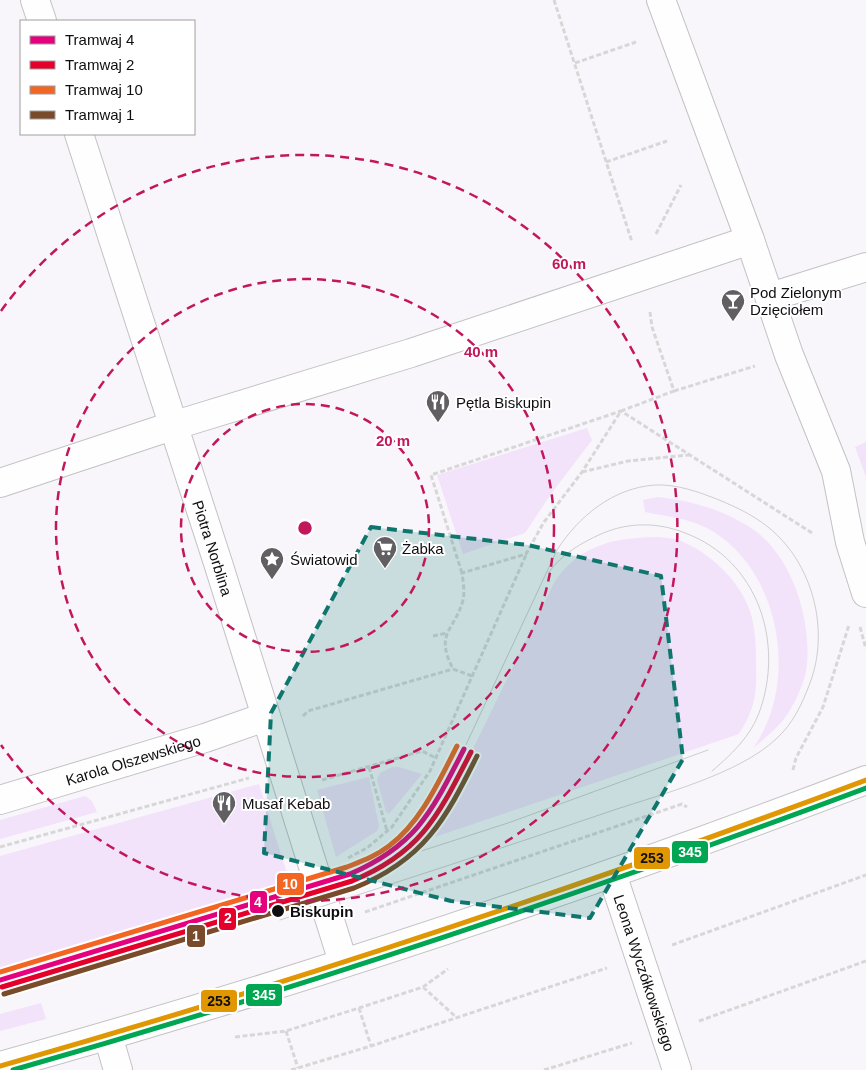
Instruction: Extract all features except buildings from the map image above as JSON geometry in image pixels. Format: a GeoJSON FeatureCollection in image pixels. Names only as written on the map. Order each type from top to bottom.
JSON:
{"type":"FeatureCollection","features":[{"type":"Feature","properties":{"kind":"street"},"geometry":{"type":"LineString","coordinates":[[35,0],[42,20]]}},
{"type":"Feature","properties":{"kind":"street"},"geometry":{"type":"LineString","coordinates":[[661,0],[750,240],[789,355],[836,471],[850,542],[866,593]]}},
{"type":"Feature","properties":{"kind":"street","name":"Piotra Norblina"},"geometry":{"type":"LineString","coordinates":[[78,135],[218,562],[343,962]]}},
{"type":"Feature","properties":{"kind":"street"},"geometry":{"type":"LineString","coordinates":[[0,483],[172,426],[411,353],[640,268],[750,240]]}},
{"type":"Feature","properties":{"kind":"street"},"geometry":{"type":"LineString","coordinates":[[770,296],[866,268]]}},
{"type":"Feature","properties":{"kind":"street","name":"Karola Olszewskiego"},"geometry":{"type":"LineString","coordinates":[[0,800],[205,738],[265,717]]}},
{"type":"Feature","properties":{"kind":"street"},"geometry":{"type":"LineString","coordinates":[[0,1066],[108,1036],[612,874],[866,780]]}},
{"type":"Feature","properties":{"kind":"street","name":"Leona Wyczółkowskiego"},"geometry":{"type":"LineString","coordinates":[[612,874],[677,1070]]}},
{"type":"Feature","properties":{"kind":"street"},"geometry":{"type":"LineString","coordinates":[[108,1036],[118,1070]]}},
{"type":"Feature","properties":{"kind":"path"},"geometry":{"type":"LineString","coordinates":[[554,0],[648,289],[652,327],[674,391]]}},
{"type":"Feature","properties":{"kind":"path"},"geometry":{"type":"LineString","coordinates":[[575,63],[636,42]]}},
{"type":"Feature","properties":{"kind":"path"},"geometry":{"type":"LineString","coordinates":[[606,162],[667,141]]}},
{"type":"Feature","properties":{"kind":"path"},"geometry":{"type":"LineString","coordinates":[[640,268],[681,185]]}},
{"type":"Feature","properties":{"kind":"path"},"geometry":{"type":"LineString","coordinates":[[454,669],[445,652],[447,633],[464,600],[462,573],[431,475],[621,411],[674,391],[789,355]]}},
{"type":"Feature","properties":{"kind":"path"},"geometry":{"type":"LineString","coordinates":[[621,411],[818,536]]}},
{"type":"Feature","properties":{"kind":"path"},"geometry":{"type":"LineString","coordinates":[[340,861],[367,848],[387,831],[416,794],[436,758],[526,554],[544,522],[582,472],[621,411]]}},
{"type":"Feature","properties":{"kind":"path"},"geometry":{"type":"LineString","coordinates":[[582,472],[628,461],[690,455]]}},
{"type":"Feature","properties":{"kind":"path"},"geometry":{"type":"LineString","coordinates":[[462,573],[526,554]]}},
{"type":"Feature","properties":{"kind":"path"},"geometry":{"type":"LineString","coordinates":[[793,774],[796,758],[823,708],[851,616]]}},
{"type":"Feature","properties":{"kind":"path"},"geometry":{"type":"LineString","coordinates":[[433,636],[447,633]]}},
{"type":"Feature","properties":{"kind":"path"},"geometry":{"type":"LineString","coordinates":[[296,723],[308,711],[454,669],[472,676]]}},
{"type":"Feature","properties":{"kind":"path"},"geometry":{"type":"LineString","coordinates":[[316,782],[422,751],[436,758]]}},
{"type":"Feature","properties":{"kind":"path"},"geometry":{"type":"LineString","coordinates":[[369,767],[387,831]]}},
{"type":"Feature","properties":{"kind":"path"},"geometry":{"type":"LineString","coordinates":[[0,847],[282,769]]}},
{"type":"Feature","properties":{"kind":"path"},"geometry":{"type":"LineString","coordinates":[[332,928],[346,919],[682,804],[690,809]]}},
{"type":"Feature","properties":{"kind":"path"},"geometry":{"type":"LineString","coordinates":[[291,1070],[372,1046],[639,957],[866,875]]}},
{"type":"Feature","properties":{"kind":"path"},"geometry":{"type":"LineString","coordinates":[[544,1070],[664,1033],[866,961]]}},
{"type":"Feature","properties":{"kind":"path"},"geometry":{"type":"LineString","coordinates":[[423,987],[458,1018]]}},
{"type":"Feature","properties":{"kind":"path"},"geometry":{"type":"LineString","coordinates":[[360,1008],[372,1046]]}},
{"type":"Feature","properties":{"kind":"path"},"geometry":{"type":"LineString","coordinates":[[286,1030],[298,1068]]}},
{"type":"Feature","properties":{"kind":"highlighted area"},"geometry":{"type":"Polygon","coordinates":[[[371,527],[528,545],[661,576],[683,759],[590,918],[451,901],[264,853],[271,713],[371,527]]]}},
{"type":"Feature","properties":{"kind":"shaded area"},"geometry":{"type":"Polygon","coordinates":[[[587,428],[592,440],[551,494],[525,533],[463,554],[437,475],[587,428]]]}},
{"type":"Feature","properties":{"kind":"shaded area"},"geometry":{"type":"Polygon","coordinates":[[[866,442],[866,477],[855,447],[866,442]]]}},
{"type":"Feature","properties":{"kind":"shaded area"},"geometry":{"type":"Polygon","coordinates":[[[658,497],[683,501],[720,512],[754,530],[779,556],[789,572],[796,590],[806,627],[807,664],[804,679],[786,716],[771,733],[753,748],[768,721],[776,691],[779,659],[775,627],[766,596],[751,568],[731,545],[698,524],[645,512],[643,500],[658,497]]]}},
{"type":"Feature","properties":{"kind":"shaded area"},"geometry":{"type":"Polygon","coordinates":[[[659,537],[681,541],[692,546],[723,569],[739,589],[750,611],[755,642],[756,691],[749,716],[739,734],[420,842],[446,804],[555,581],[565,568],[576,558],[601,545],[628,539],[659,537]]]}},
{"type":"Feature","properties":{"kind":"shaded area"},"geometry":{"type":"Polygon","coordinates":[[[392,767],[399,767],[422,774],[389,814],[386,812],[377,780],[380,773],[392,767]]]}},
{"type":"Feature","properties":{"kind":"shaded area"},"geometry":{"type":"Polygon","coordinates":[[[369,777],[379,826],[377,831],[336,857],[317,790],[369,777]]]}},
{"type":"Feature","properties":{"kind":"shaded area"},"geometry":{"type":"Polygon","coordinates":[[[259,784],[290,883],[0,970],[0,856],[259,784]]]}},
{"type":"Feature","properties":{"kind":"shaded area"},"geometry":{"type":"Polygon","coordinates":[[[85,796],[92,801],[97,812],[0,839],[0,820],[85,796]]]}},
{"type":"Feature","properties":{"kind":"shaded area"},"geometry":{"type":"Polygon","coordinates":[[[41,1003],[46,1019],[0,1031],[0,1014],[41,1003]]]}},
{"type":"Feature","properties":{"kind":"tram line"},"geometry":{"type":"LineString","coordinates":[[280,920],[677,790],[721,773],[742,763],[760,751],[776,739],[792,720],[807,691],[816,663],[818,641],[813,599],[806,578],[796,559],[784,542],[768,527],[732,505],[696,491],[680,487],[655,485],[640,487],[611,498],[587,515],[557,550],[464,749]]}},
{"type":"Feature","properties":{"kind":"tram line"},"geometry":{"type":"LineString","coordinates":[[549,572],[566,554],[594,537],[622,527],[643,525],[654,525],[685,533],[710,546],[731,563],[747,583],[759,607],[766,632],[769,659],[766,686],[759,713],[751,730],[733,752],[712,771]]}},
{"type":"Feature","properties":{"kind":"tram line","name":"10"},"geometry":{"type":"LineString","coordinates":[[0,972],[347,867],[374,855],[389,846],[411,825],[436,787],[457,746]]}},
{"type":"Feature","properties":{"kind":"tram line","name":"4"},"geometry":{"type":"LineString","coordinates":[[0,980],[350,874],[373,863],[392,851],[420,824],[442,791],[464,749]]}},
{"type":"Feature","properties":{"kind":"tram line"},"geometry":{"type":"LineString","coordinates":[[350,874],[508,823],[708,750]]}},
{"type":"Feature","properties":{"kind":"tram line","name":"2"},"geometry":{"type":"LineString","coordinates":[[2,987],[352,881],[376,870],[411,845],[425,830],[437,814],[471,752]]}},
{"type":"Feature","properties":{"kind":"tram line","name":"1"},"geometry":{"type":"LineString","coordinates":[[4,994],[354,888],[378,877],[398,865],[430,836],[454,800],[477,756]]}},
{"type":"Feature","properties":{"kind":"transit line","name":"253"},"geometry":{"type":"LineString","coordinates":[[0,1066],[219,1001],[436,932],[652,858],[866,780]]}},
{"type":"Feature","properties":{"kind":"transit line","name":"345"},"geometry":{"type":"LineString","coordinates":[[13,1070],[229,1006],[442,938],[655,865],[866,788]]}},
{"type":"Feature","properties":{"kind":"place","name":"Pod Zielonym Dzięciołem"},"geometry":{"type":"Point","coordinates":[733,322]}},
{"type":"Feature","properties":{"kind":"place","name":"Pętla Biskupin"},"geometry":{"type":"Point","coordinates":[438,423]}},
{"type":"Feature","properties":{"kind":"place","name":"Żabka"},"geometry":{"type":"Point","coordinates":[385,569]}},
{"type":"Feature","properties":{"kind":"place","name":"Światowid"},"geometry":{"type":"Point","coordinates":[272,580]}},
{"type":"Feature","properties":{"kind":"place","name":"Musaf Kebab"},"geometry":{"type":"Point","coordinates":[224,824]}},
{"type":"Feature","properties":{"kind":"place","name":"Biskupin"},"geometry":{"type":"Point","coordinates":[278,911]}}]}
